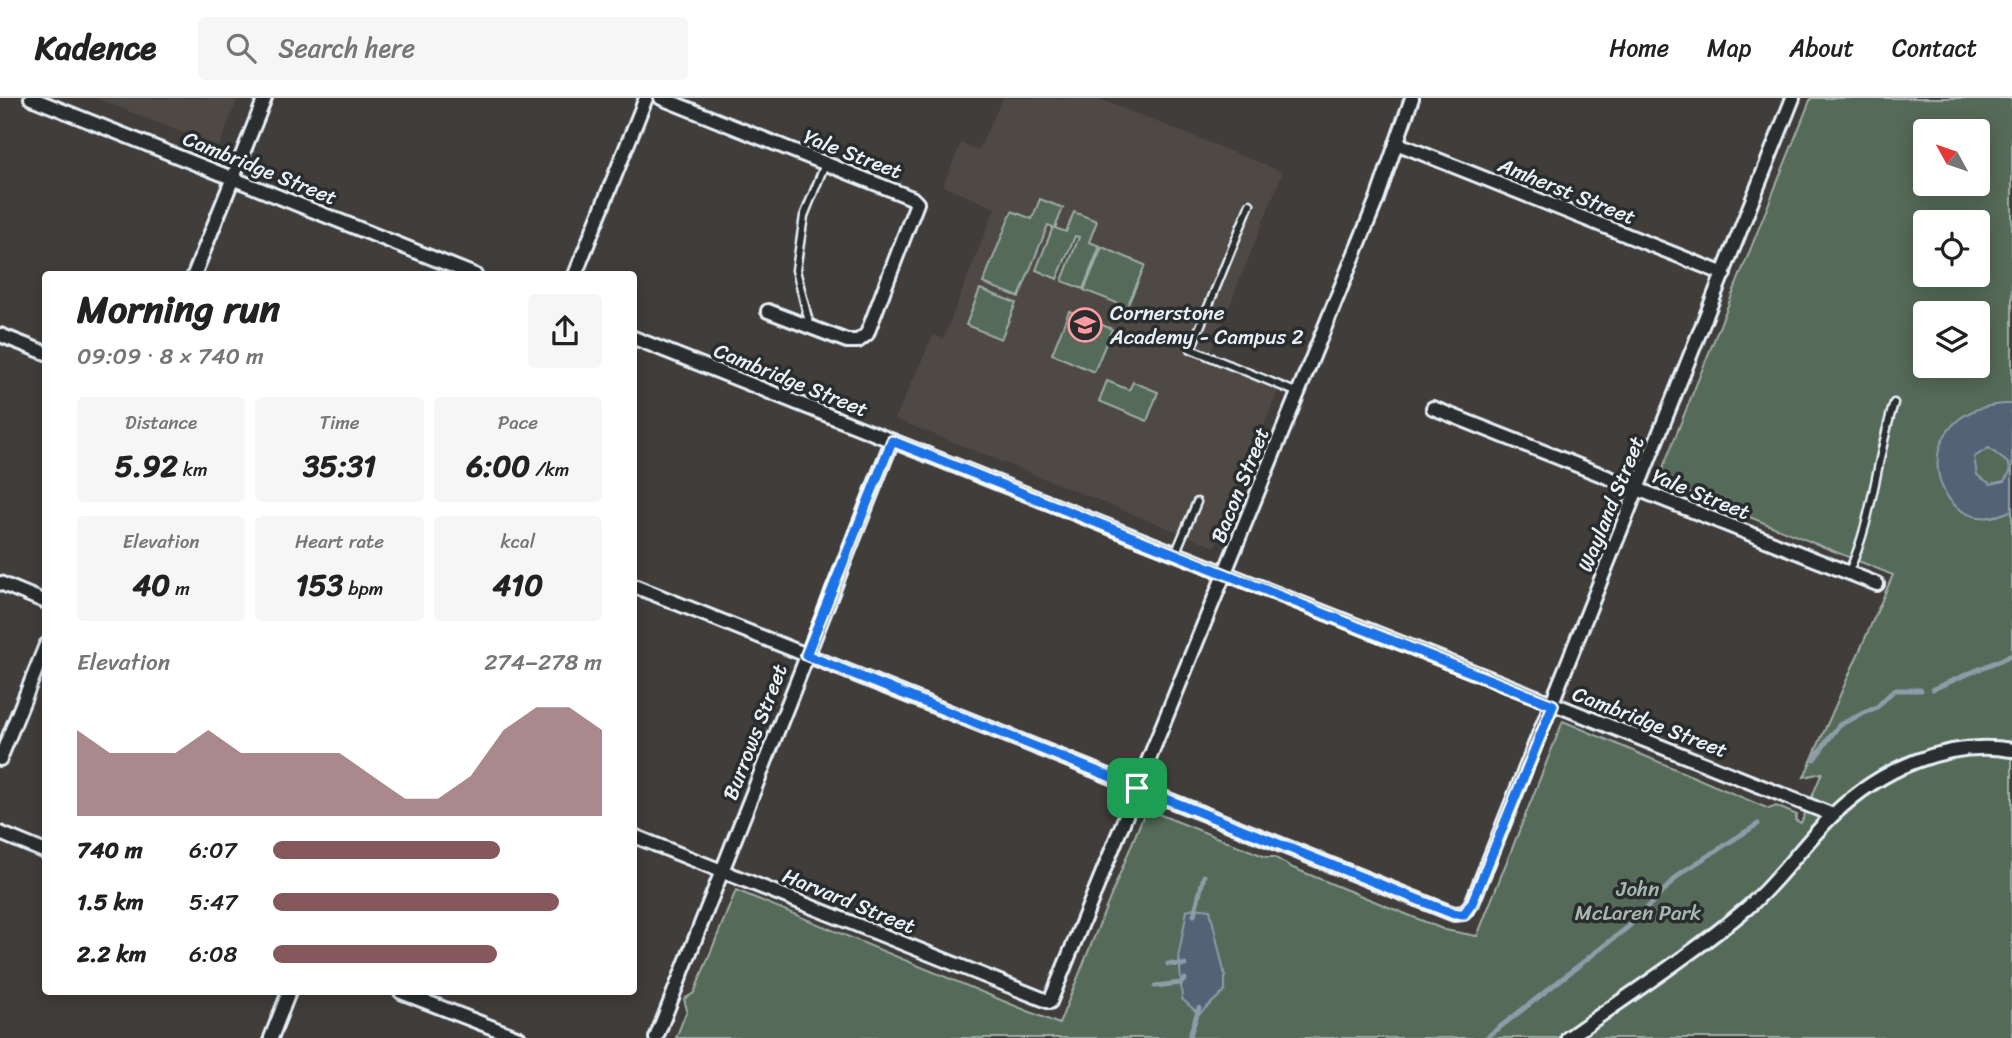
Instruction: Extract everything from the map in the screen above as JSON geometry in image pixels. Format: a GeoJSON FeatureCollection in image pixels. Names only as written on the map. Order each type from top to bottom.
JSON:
{"type":"FeatureCollection","features":[{"type":"Feature","properties":{"kind":"street","name":"Cambridge Street"},"geometry":{"type":"LineString","coordinates":[[31,98],[465,271]]}},
{"type":"Feature","properties":{"kind":"street"},"geometry":{"type":"LineString","coordinates":[[196,271],[265,98]]}},
{"type":"Feature","properties":{"kind":"street"},"geometry":{"type":"LineString","coordinates":[[577,271],[646,98]]}},
{"type":"Feature","properties":{"kind":"street","name":"Yale Street"},"geometry":{"type":"LineString","coordinates":[[661,98],[912,198],[917,203],[867,334],[858,341],[847,341],[768,311]]}},
{"type":"Feature","properties":{"kind":"street","name":"Bacon Street"},"geometry":{"type":"LineString","coordinates":[[1050,1002],[1377,199],[1412,98]]}},
{"type":"Feature","properties":{"kind":"street","name":"Wayland Street"},"geometry":{"type":"LineString","coordinates":[[1137,788],[1454,914],[1464,914],[1472,903],[1553,705],[1793,98]]}},
{"type":"Feature","properties":{"kind":"street","name":"Amherst Street"},"geometry":{"type":"LineString","coordinates":[[1396,143],[1724,274]]}},
{"type":"Feature","properties":{"kind":"street"},"geometry":{"type":"LineString","coordinates":[[0,334],[42,351]]}},
{"type":"Feature","properties":{"kind":"street","name":"Cambridge Street"},"geometry":{"type":"LineString","coordinates":[[637,339],[1833,816]]}},
{"type":"Feature","properties":{"kind":"street","name":"Yale Street"},"geometry":{"type":"LineString","coordinates":[[1433,408],[1877,584]]}},
{"type":"Feature","properties":{"kind":"street","name":"Burrows Street"},"geometry":{"type":"LineString","coordinates":[[656,1038],[892,441]]}},
{"type":"Feature","properties":{"kind":"street"},"geometry":{"type":"LineString","coordinates":[[0,583],[42,600]]}},
{"type":"Feature","properties":{"kind":"street"},"geometry":{"type":"LineString","coordinates":[[637,587],[1137,788]]}},
{"type":"Feature","properties":{"kind":"street"},"geometry":{"type":"LineString","coordinates":[[0,759],[42,655]]}},
{"type":"Feature","properties":{"kind":"street"},"geometry":{"type":"LineString","coordinates":[[1568,1038],[1745,909],[1773,884],[1833,816],[1862,791],[1919,759],[1974,747],[2012,750]]}},
{"type":"Feature","properties":{"kind":"street"},"geometry":{"type":"LineString","coordinates":[[0,834],[42,850]]}},
{"type":"Feature","properties":{"kind":"street","name":"Harvard Street"},"geometry":{"type":"LineString","coordinates":[[637,837],[1050,1002]]}},
{"type":"Feature","properties":{"kind":"street"},"geometry":{"type":"LineString","coordinates":[[271,1038],[288,995]]}},
{"type":"Feature","properties":{"kind":"street"},"geometry":{"type":"LineString","coordinates":[[409,995],[519,1038]]}},
{"type":"Feature","properties":{"kind":"lane"},"geometry":{"type":"LineString","coordinates":[[810,327],[796,270],[804,216],[825,164]]}},
{"type":"Feature","properties":{"kind":"lane"},"geometry":{"type":"LineString","coordinates":[[1250,204],[1191,349],[1298,393]]}},
{"type":"Feature","properties":{"kind":"lane"},"geometry":{"type":"LineString","coordinates":[[1848,573],[1856,556],[1868,512],[1882,440],[1894,403]]}},
{"type":"Feature","properties":{"kind":"lane"},"geometry":{"type":"LineString","coordinates":[[1175,554],[1197,502]]}},
{"type":"Feature","properties":{"kind":"shaded area"},"geometry":{"type":"Polygon","coordinates":[[[95,98],[238,98],[219,147],[95,98]]]}},
{"type":"Feature","properties":{"kind":"shaded area","name":"Cornerstone Academy - Campus 2"},"geometry":{"type":"Polygon","coordinates":[[[1003,98],[1097,98],[1283,172],[1211,352],[1282,381],[1215,547],[895,419],[933,335],[943,339],[995,208],[943,186],[961,143],[978,150],[1003,98]]]}},
{"type":"Feature","properties":{"kind":"green space","name":"John McLaren Park"},"geometry":{"type":"Polygon","coordinates":[[[1811,98],[2012,98],[2012,1038],[676,1038],[687,1010],[684,999],[694,993],[736,890],[1059,1024],[1146,809],[1266,857],[1274,857],[1293,868],[1445,930],[1477,936],[1563,721],[1769,809],[1776,806],[1797,815],[1795,820],[1801,823],[1822,773],[1804,777],[1893,575],[1658,480],[1811,98]]]}},
{"type":"Feature","properties":{"kind":"green space"},"geometry":{"type":"Polygon","coordinates":[[[1040,199],[1063,208],[1055,228],[1066,232],[1074,212],[1097,221],[1089,242],[1100,246],[1083,289],[1062,281],[1079,237],[1075,236],[1057,279],[1036,270],[1053,227],[1048,225],[1019,297],[983,283],[1012,211],[1032,219],[1040,199]]]}},
{"type":"Feature","properties":{"kind":"green space"},"geometry":{"type":"Polygon","coordinates":[[[1102,247],[1145,265],[1127,307],[1084,290],[1102,247]]]}},
{"type":"Feature","properties":{"kind":"green space"},"geometry":{"type":"Polygon","coordinates":[[[980,289],[1016,303],[1001,339],[966,325],[980,289]]]}},
{"type":"Feature","properties":{"kind":"green space"},"geometry":{"type":"Polygon","coordinates":[[[1069,311],[1112,329],[1094,372],[1052,354],[1069,311]]]}},
{"type":"Feature","properties":{"kind":"green space"},"geometry":{"type":"Polygon","coordinates":[[[1107,381],[1129,390],[1133,382],[1158,392],[1147,421],[1099,401],[1107,381]]]}},
{"type":"Feature","properties":{"kind":"water"},"geometry":{"type":"Polygon","coordinates":[[[2012,404],[2012,510],[1985,517],[1963,511],[1947,496],[1939,475],[1939,451],[1949,429],[1970,412],[2012,404]],[[1989,448],[1974,457],[1977,475],[1991,484],[2004,481],[2010,472],[2009,464],[1989,448]]]}},
{"type":"Feature","properties":{"kind":"water"},"geometry":{"type":"Polygon","coordinates":[[[1187,910],[1210,910],[1225,976],[1225,991],[1199,1014],[1182,999],[1179,953],[1187,910]]]}},
{"type":"Feature","properties":{"kind":"waterway"},"geometry":{"type":"LineString","coordinates":[[1933,689],[2012,655]]}},
{"type":"Feature","properties":{"kind":"waterway"},"geometry":{"type":"LineString","coordinates":[[1814,759],[1839,725],[1877,707],[1894,690],[1921,690]]}},
{"type":"Feature","properties":{"kind":"waterway"},"geometry":{"type":"LineString","coordinates":[[1486,1038],[1628,927],[1681,873],[1758,824]]}},
{"type":"Feature","properties":{"kind":"waterway"},"geometry":{"type":"LineString","coordinates":[[1194,915],[1204,876]]}},
{"type":"Feature","properties":{"kind":"waterway"},"geometry":{"type":"LineString","coordinates":[[1168,964],[1185,965]]}},
{"type":"Feature","properties":{"kind":"waterway"},"geometry":{"type":"LineString","coordinates":[[1155,986],[1181,983],[1185,979]]}},
{"type":"Feature","properties":{"kind":"waterway"},"geometry":{"type":"LineString","coordinates":[[1189,1038],[1199,1008]]}},
{"type":"Feature","properties":{"kind":"place","name":"Cornerstone Academy - Campus 2"},"geometry":{"type":"Point","coordinates":[1085,325]}},
{"type":"Feature","properties":{"kind":"route"},"geometry":{"type":"LineString","coordinates":[[892,441],[1553,705],[1472,903],[1464,914],[1454,914],[1137,788],[806,655],[892,441]]}}]}
